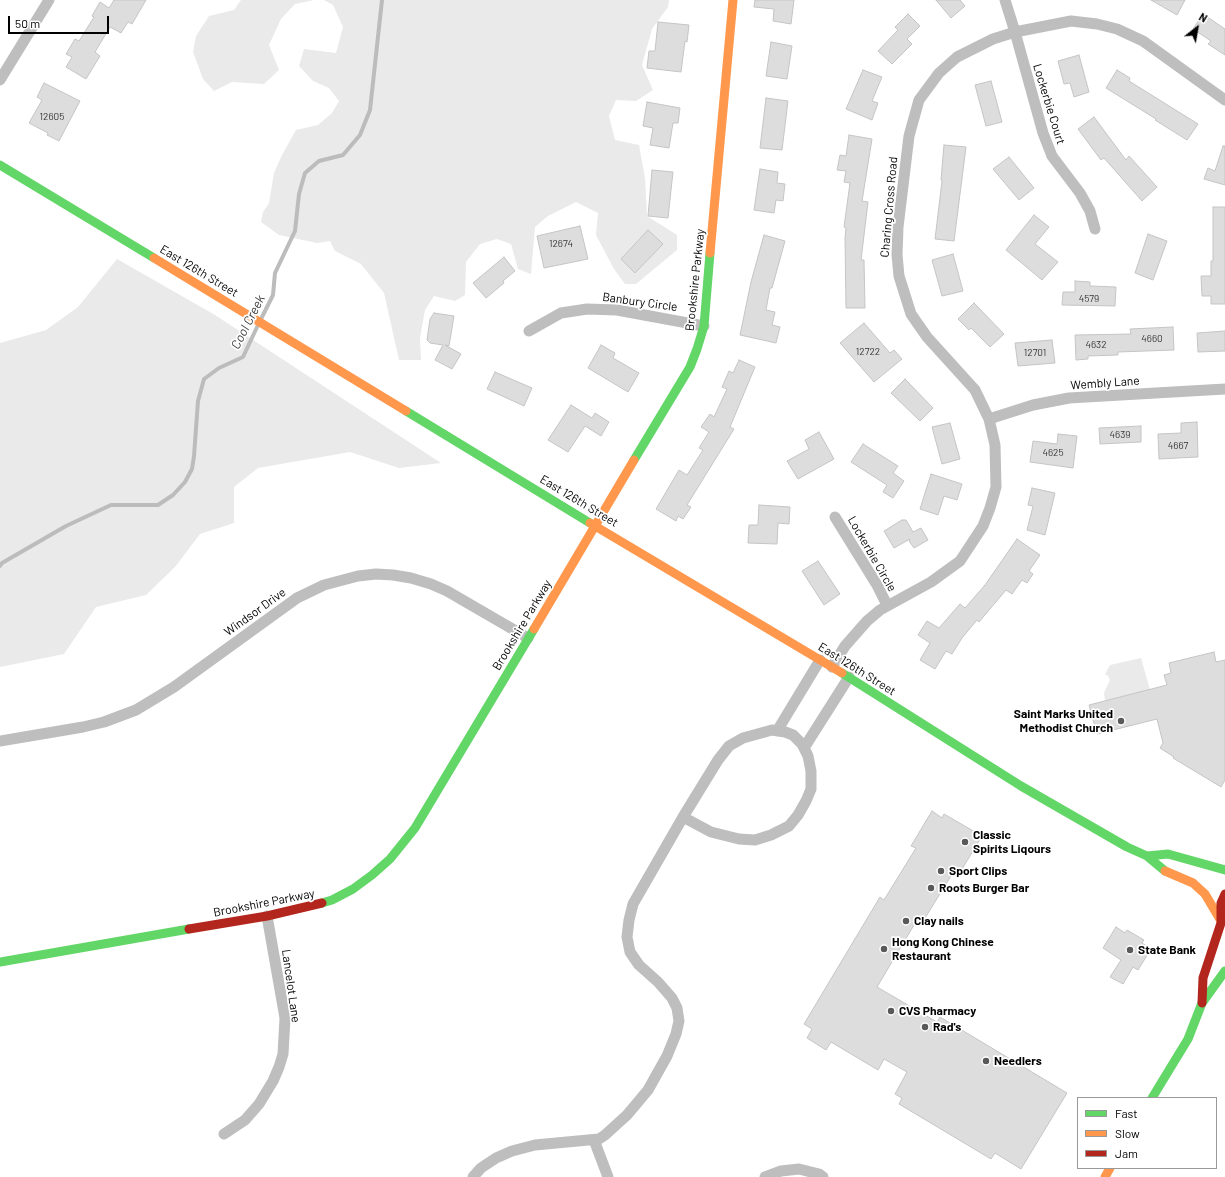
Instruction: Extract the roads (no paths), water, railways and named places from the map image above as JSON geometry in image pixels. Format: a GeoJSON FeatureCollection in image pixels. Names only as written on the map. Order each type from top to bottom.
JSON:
{"type":"FeatureCollection","features":[{"type":"Feature","properties":{"kind":"street"},"geometry":{"type":"LineString","coordinates":[[0,80],[49,0]]}},
{"type":"Feature","properties":{"kind":"street","name":"Brookshire Parkway"},"geometry":{"type":"LineString","coordinates":[[0,962],[296,911],[332,900],[353,889],[372,876],[390,859],[415,828],[690,367],[697,349],[704,326],[733,0]]}},
{"type":"Feature","properties":{"kind":"street","name":"Lockerbie Court"},"geometry":{"type":"LineString","coordinates":[[1005,0],[1049,150],[1064,173],[1080,193],[1090,211],[1095,229]]}},
{"type":"Feature","properties":{"kind":"street","name":"Charing Cross Road"},"geometry":{"type":"LineString","coordinates":[[832,667],[845,646],[867,621],[887,605],[931,582],[960,561],[983,526],[996,487],[995,445],[990,419],[975,390],[927,337],[911,314],[899,276],[897,256],[898,227],[909,136],[919,100],[939,73],[957,57],[993,39],[1015,32],[1071,21],[1097,24],[1117,29],[1143,41],[1225,100]]}},
{"type":"Feature","properties":{"kind":"street","name":"East 126th Street"},"geometry":{"type":"LineString","coordinates":[[0,165],[595,526],[849,677],[1021,786],[1092,828],[1147,856],[1163,870],[1188,880],[1201,889],[1205,894],[1222,925]]}},
{"type":"Feature","properties":{"kind":"street","name":"Banbury Circle"},"geometry":{"type":"LineString","coordinates":[[529,331],[561,312],[587,309],[617,310],[704,326]]}},
{"type":"Feature","properties":{"kind":"street","name":"Wembly Lane"},"geometry":{"type":"LineString","coordinates":[[990,419],[1033,405],[1068,398],[1225,389]]}},
{"type":"Feature","properties":{"kind":"street","name":"Lockerbie Circle"},"geometry":{"type":"LineString","coordinates":[[835,517],[877,585],[887,605]]}},
{"type":"Feature","properties":{"kind":"street","name":"Windsor Drive"},"geometry":{"type":"LineString","coordinates":[[0,741],[84,727],[104,722],[136,710],[174,687],[297,598],[324,585],[358,576],[376,574],[393,575],[411,578],[431,584],[447,591],[528,638]]}},
{"type":"Feature","properties":{"kind":"street"},"geometry":{"type":"LineString","coordinates":[[777,731],[820,660]]}},
{"type":"Feature","properties":{"kind":"street"},"geometry":{"type":"LineString","coordinates":[[804,748],[849,677]]}},
{"type":"Feature","properties":{"kind":"street"},"geometry":{"type":"LineString","coordinates":[[473,1177],[482,1168],[512,1151],[535,1145],[599,1139],[605,1136],[626,1115],[648,1090],[667,1056],[676,1034],[679,1021],[677,1008],[672,998],[638,965],[630,952],[627,937],[629,920],[634,904],[683,817],[718,760],[729,746],[749,736],[772,730],[793,735],[802,744],[808,756],[811,771],[811,789],[798,815],[789,826],[771,835],[755,840],[739,839],[711,832],[683,817]]}},
{"type":"Feature","properties":{"kind":"street","name":"East 126th Street"},"geometry":{"type":"LineString","coordinates":[[1147,856],[1168,854],[1225,870]]}},
{"type":"Feature","properties":{"kind":"street"},"geometry":{"type":"LineString","coordinates":[[1202,1003],[1203,978],[1222,925],[1220,910],[1225,894]]}},
{"type":"Feature","properties":{"kind":"street","name":"Lancelot Lane"},"geometry":{"type":"LineString","coordinates":[[224,1134],[245,1120],[259,1104],[273,1081],[279,1067],[282,1054],[285,1028],[283,1007],[267,916]]}},
{"type":"Feature","properties":{"kind":"street"},"geometry":{"type":"LineString","coordinates":[[1153,1097],[1184,1046],[1195,1023],[1202,1003],[1225,971]]}},
{"type":"Feature","properties":{"kind":"street"},"geometry":{"type":"LineString","coordinates":[[594,1140],[608,1177]]}},
{"type":"Feature","properties":{"kind":"street"},"geometry":{"type":"LineString","coordinates":[[765,1177],[781,1171],[799,1169],[819,1174],[823,1177]]}},
{"type":"Feature","properties":{"kind":"waterway","name":"Cool Creek"},"geometry":{"type":"LineString","coordinates":[[261,319],[273,295],[275,273],[295,231],[299,194],[305,173],[319,161],[343,155],[360,135],[370,110],[382,0]]}},
{"type":"Feature","properties":{"kind":"waterway","name":"Cool Creek"},"geometry":{"type":"LineString","coordinates":[[0,566],[2,563],[66,526],[111,505],[158,505],[173,495],[185,482],[192,469],[198,401],[204,379],[219,368],[243,357],[258,325]]}},
{"type":"Feature","properties":{"kind":"place","name":"Saint Marks United Methodist Church"},"geometry":{"type":"Point","coordinates":[1121,721]}},
{"type":"Feature","properties":{"kind":"place","name":"Classic Spirits Liqours"},"geometry":{"type":"Point","coordinates":[965,842]}},
{"type":"Feature","properties":{"kind":"place","name":"Sport Clips"},"geometry":{"type":"Point","coordinates":[941,871]}},
{"type":"Feature","properties":{"kind":"place","name":"Roots Burger Bar"},"geometry":{"type":"Point","coordinates":[931,888]}},
{"type":"Feature","properties":{"kind":"place","name":"Clay nails"},"geometry":{"type":"Point","coordinates":[906,921]}},
{"type":"Feature","properties":{"kind":"place","name":"Hong Kong Chinese Restaurant"},"geometry":{"type":"Point","coordinates":[884,949]}},
{"type":"Feature","properties":{"kind":"place","name":"State Bank"},"geometry":{"type":"Point","coordinates":[1130,950]}},
{"type":"Feature","properties":{"kind":"place","name":"CVS Pharmacy"},"geometry":{"type":"Point","coordinates":[891,1011]}},
{"type":"Feature","properties":{"kind":"place","name":"Rad's"},"geometry":{"type":"Point","coordinates":[925,1027]}},
{"type":"Feature","properties":{"kind":"place","name":"Needlers"},"geometry":{"type":"Point","coordinates":[986,1061]}}]}
